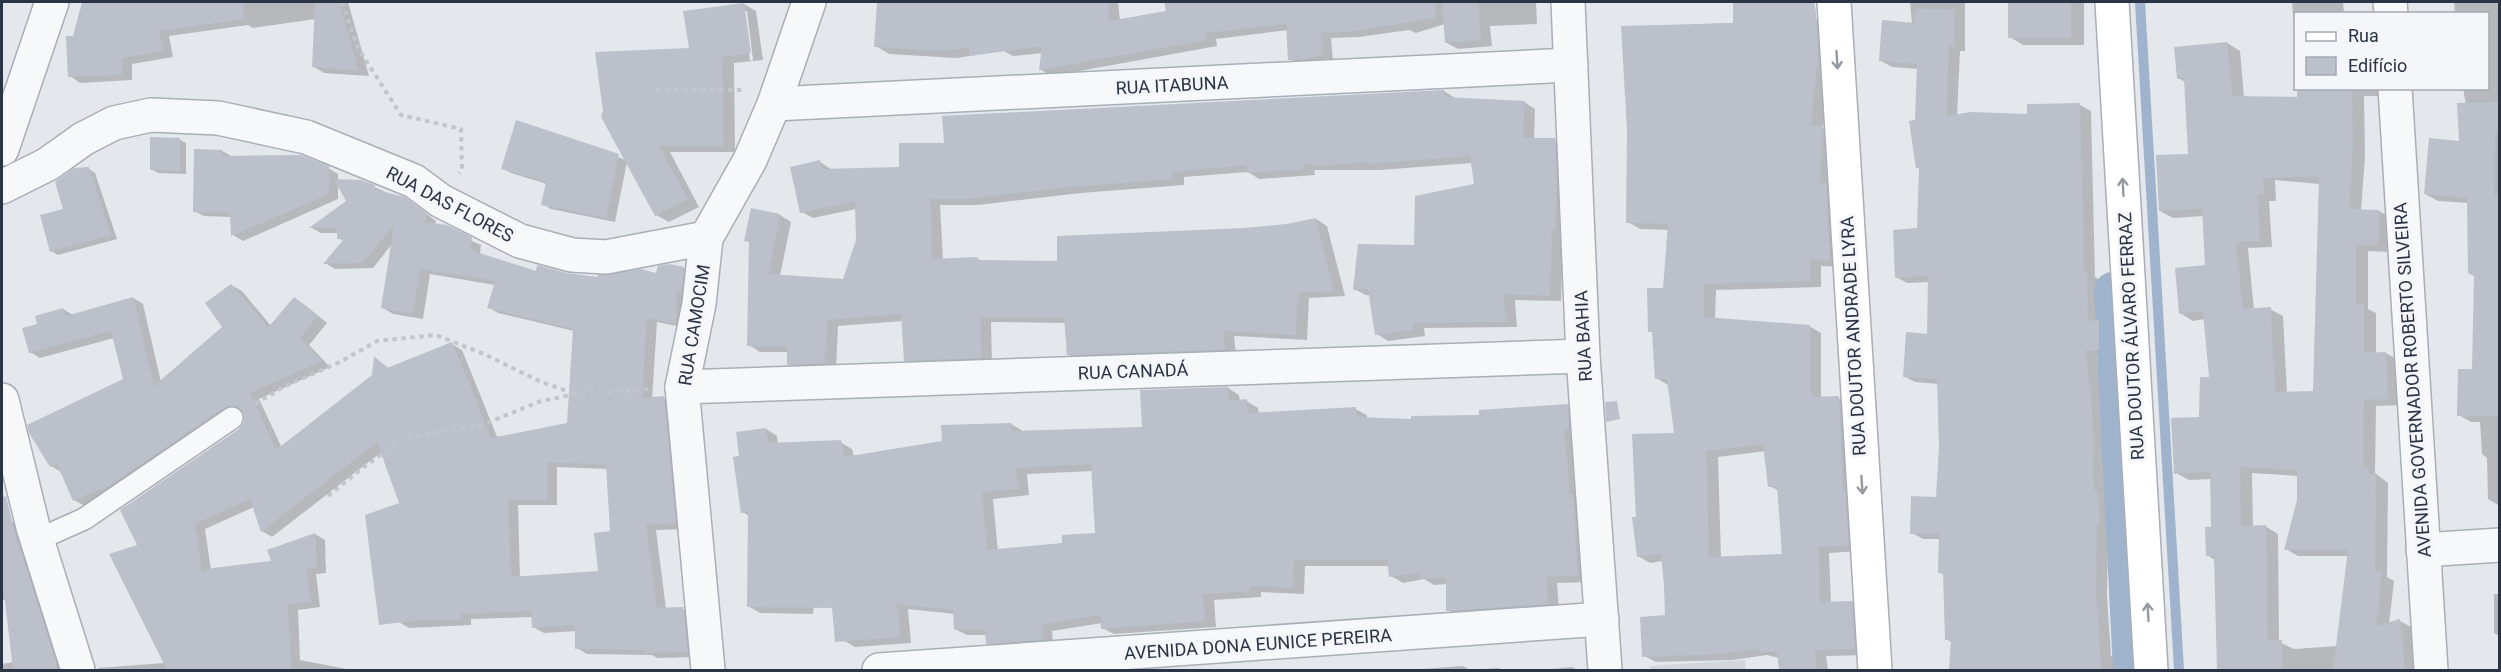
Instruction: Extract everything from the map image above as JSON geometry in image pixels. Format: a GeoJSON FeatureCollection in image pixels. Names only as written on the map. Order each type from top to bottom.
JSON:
{"type":"FeatureCollection","features":[{"type":"Feature","properties":{"kind":"main road","name":"RUA DOUTOR ANDRADE LYRA"},"geometry":{"type":"LineString","coordinates":[[1833,2],[1875,670]]}},
{"type":"Feature","properties":{"kind":"main road","name":"RUA DOUTOR ÁLVARO FERRAZ"},"geometry":{"type":"LineString","coordinates":[[2112,2],[2151,670]]}},
{"type":"Feature","properties":{"kind":"street"},"geometry":{"type":"LineString","coordinates":[[2,149],[52,2]]}},
{"type":"Feature","properties":{"kind":"street","name":"RUA CAMOCIM"},"geometry":{"type":"LineString","coordinates":[[708,670],[682,387],[699,304],[706,238],[750,160],[776,97],[809,2]]}},
{"type":"Feature","properties":{"kind":"street","name":"RUA BAHIA"},"geometry":{"type":"LineString","coordinates":[[1568,2],[1583,356],[1605,670]]}},
{"type":"Feature","properties":{"kind":"street","name":"RUA ITABUNA"},"geometry":{"type":"LineString","coordinates":[[776,97],[1571,65]]}},
{"type":"Feature","properties":{"kind":"street","name":"AVENIDA GOVERNADOR ROBERTO SILVEIRA"},"geometry":{"type":"LineString","coordinates":[[2395,90],[2431,670]]}},
{"type":"Feature","properties":{"kind":"street","name":"RUA DAS FLORES"},"geometry":{"type":"LineString","coordinates":[[2,187],[48,164],[83,139],[114,123],[151,115],[218,118],[306,137],[414,181],[441,201],[520,241],[572,255],[606,256],[706,238]]}},
{"type":"Feature","properties":{"kind":"street","name":"RUA CANADÁ"},"geometry":{"type":"LineString","coordinates":[[682,387],[1583,356]]}},
{"type":"Feature","properties":{"kind":"street"},"geometry":{"type":"LineString","coordinates":[[2,400],[37,540],[76,668]]}},
{"type":"Feature","properties":{"kind":"street"},"geometry":{"type":"LineString","coordinates":[[2423,550],[2499,545]]}},
{"type":"Feature","properties":{"kind":"street","name":"AVENIDA DONA EUNICE PEREIRA"},"geometry":{"type":"LineString","coordinates":[[879,670],[1602,619]]}},
{"type":"Feature","properties":{"kind":"lane"},"geometry":{"type":"LineString","coordinates":[[37,540],[84,519],[232,418]]}},
{"type":"Feature","properties":{"kind":"path"},"geometry":{"type":"LineString","coordinates":[[342,2],[358,48],[401,115],[461,129]]}},
{"type":"Feature","properties":{"kind":"path"},"geometry":{"type":"LineString","coordinates":[[656,90],[776,97]]}},
{"type":"Feature","properties":{"kind":"path"},"geometry":{"type":"LineString","coordinates":[[232,418],[285,386],[340,362],[377,341],[436,334],[541,382],[576,394]]}},
{"type":"Feature","properties":{"kind":"path"},"geometry":{"type":"LineString","coordinates":[[328,496],[405,438],[482,426],[541,401],[576,394],[682,387]]}},
{"type":"Feature","properties":{"kind":"shaded area"},"geometry":{"type":"Polygon","coordinates":[[[1745,660],[1746,670],[1651,670],[1650,666],[1745,660]]]}},
{"type":"Feature","properties":{"kind":"building"},"geometry":{"type":"Polygon","coordinates":[[[82,2],[243,2],[244,19],[159,31],[163,51],[122,58],[122,75],[68,77],[66,36],[73,36],[82,2]]]}},
{"type":"Feature","properties":{"kind":"building"},"geometry":{"type":"Polygon","coordinates":[[[315,2],[339,2],[359,71],[312,67],[315,2]]]}},
{"type":"Feature","properties":{"kind":"building"},"geometry":{"type":"Polygon","coordinates":[[[877,2],[1108,2],[1109,21],[1166,11],[1164,2],[1435,2],[1436,18],[1346,32],[1321,33],[1322,54],[1306,59],[1288,60],[1286,24],[1205,33],[1207,40],[1039,70],[1042,46],[970,56],[969,48],[942,51],[874,47],[877,2]]]}},
{"type":"Feature","properties":{"kind":"building"},"geometry":{"type":"Polygon","coordinates":[[[1442,2],[1478,2],[1481,40],[1445,43],[1442,2]]]}},
{"type":"Feature","properties":{"kind":"building"},"geometry":{"type":"Polygon","coordinates":[[[1733,2],[1814,2],[1816,12],[1819,66],[1817,66],[1811,125],[1823,126],[1820,183],[1826,183],[1830,261],[1810,260],[1810,281],[1704,284],[1704,317],[1810,325],[1810,394],[1812,393],[1812,397],[1839,396],[1843,490],[1845,489],[1849,545],[1818,547],[1820,602],[1852,601],[1855,649],[1815,650],[1817,670],[1779,670],[1777,652],[1759,652],[1759,649],[1719,654],[1642,657],[1640,617],[1665,615],[1664,585],[1661,554],[1637,557],[1632,517],[1636,517],[1632,434],[1674,433],[1667,379],[1655,379],[1652,332],[1648,332],[1647,288],[1663,288],[1668,224],[1626,223],[1627,130],[1621,26],[1733,23],[1733,2]],[[1763,444],[1706,451],[1709,557],[1782,554],[1777,486],[1768,487],[1763,444]]]}},
{"type":"Feature","properties":{"kind":"building"},"geometry":{"type":"Polygon","coordinates":[[[2008,2],[2071,2],[2071,38],[2008,38],[2008,2]]]}},
{"type":"Feature","properties":{"kind":"building"},"geometry":{"type":"Polygon","coordinates":[[[744,3],[751,53],[722,57],[723,146],[659,146],[688,199],[655,216],[601,117],[603,111],[595,52],[689,48],[683,11],[744,3]]]}},
{"type":"Feature","properties":{"kind":"building"},"geometry":{"type":"Polygon","coordinates":[[[1916,9],[1954,10],[1954,46],[1949,46],[1946,116],[1971,112],[2027,114],[2027,104],[2080,103],[2084,271],[2087,271],[2088,321],[2099,320],[2099,350],[2086,351],[2093,421],[2094,491],[2097,491],[2100,524],[2097,524],[2096,589],[2101,670],[1949,670],[1951,640],[1945,640],[1943,573],[1938,573],[1939,534],[1910,534],[1911,496],[1936,497],[1939,447],[1937,379],[1903,377],[1906,332],[1927,334],[1928,276],[1895,278],[1893,230],[1917,228],[1919,168],[1916,168],[1909,121],[1915,120],[1917,64],[1879,61],[1882,20],[1915,23],[1916,9]]]}},
{"type":"Feature","properties":{"kind":"building"},"geometry":{"type":"Polygon","coordinates":[[[2227,42],[2232,96],[2297,97],[2297,90],[2352,90],[2353,148],[2349,209],[2379,210],[2378,245],[2356,245],[2356,305],[2364,304],[2364,353],[2386,352],[2388,399],[2364,400],[2363,467],[2369,468],[2369,474],[2376,475],[2375,571],[2382,572],[2376,626],[2400,619],[2405,670],[2333,670],[2348,550],[2284,550],[2297,500],[2297,470],[2240,467],[2241,526],[2266,525],[2267,640],[2282,640],[2282,670],[2217,670],[2214,556],[2206,556],[2205,527],[2211,527],[2210,472],[2174,474],[2171,418],[2199,417],[2200,377],[2209,377],[2203,312],[2179,314],[2175,268],[2205,265],[2202,209],[2159,211],[2156,155],[2188,154],[2184,78],[2177,79],[2174,47],[2227,42]],[[2319,177],[2263,178],[2264,194],[2257,195],[2260,241],[2236,242],[2243,309],[2271,307],[2275,392],[2313,391],[2319,177]]]}},
{"type":"Feature","properties":{"kind":"building"},"geometry":{"type":"Polygon","coordinates":[[[1444,90],[1444,97],[1525,101],[1523,138],[1555,138],[1557,191],[1555,230],[1552,230],[1550,296],[1504,294],[1506,322],[1413,323],[1414,330],[1375,335],[1368,289],[1353,290],[1358,244],[1414,245],[1415,196],[1474,184],[1470,156],[1367,164],[1367,162],[1322,166],[1303,164],[1305,169],[1247,173],[1246,165],[1173,172],[1173,179],[1069,187],[966,199],[930,199],[932,259],[977,257],[977,260],[1057,261],[1057,236],[1244,228],[1287,224],[1316,218],[1334,291],[1298,293],[1296,335],[1224,331],[1225,350],[1067,355],[1064,318],[980,317],[982,358],[904,361],[901,314],[827,320],[825,363],[787,365],[787,347],[747,346],[749,242],[744,241],[751,208],[780,214],[769,274],[843,279],[856,240],[855,201],[800,213],[790,167],[820,160],[822,169],[899,167],[899,143],[944,143],[942,116],[1444,90]]]}},
{"type":"Feature","properties":{"kind":"building"},"geometry":{"type":"Polygon","coordinates":[[[2499,102],[2499,132],[2495,132],[2494,197],[2499,197],[2499,416],[2457,416],[2458,369],[2472,369],[2474,276],[2468,273],[2467,198],[2424,194],[2429,138],[2459,141],[2457,103],[2499,102]]]}},
{"type":"Feature","properties":{"kind":"building"},"geometry":{"type":"Polygon","coordinates":[[[516,120],[619,154],[606,218],[541,205],[546,182],[501,169],[516,120]]]}},
{"type":"Feature","properties":{"kind":"building"},"geometry":{"type":"Polygon","coordinates":[[[150,137],[180,138],[180,171],[150,170],[150,137]]]}},
{"type":"Feature","properties":{"kind":"building"},"geometry":{"type":"Polygon","coordinates":[[[194,149],[222,150],[222,156],[301,155],[329,166],[329,194],[231,236],[230,213],[193,212],[194,149]]]}},
{"type":"Feature","properties":{"kind":"building"},"geometry":{"type":"Polygon","coordinates":[[[89,167],[111,235],[50,252],[40,215],[63,209],[55,182],[74,168],[89,167]]]}},
{"type":"Feature","properties":{"kind":"building"},"geometry":{"type":"Polygon","coordinates":[[[334,179],[361,180],[375,185],[375,190],[405,197],[427,214],[425,222],[447,225],[472,237],[470,250],[536,271],[537,265],[567,273],[597,277],[641,269],[656,273],[658,266],[669,264],[684,267],[682,291],[677,291],[676,324],[647,318],[642,398],[664,396],[676,523],[646,525],[657,608],[683,607],[688,652],[645,653],[645,650],[575,649],[575,625],[532,628],[531,611],[461,614],[461,620],[420,620],[379,625],[365,515],[399,503],[377,442],[261,532],[250,499],[195,524],[202,572],[213,568],[271,561],[267,550],[315,533],[317,568],[306,569],[311,602],[288,604],[291,670],[167,670],[109,554],[137,545],[120,510],[239,429],[244,423],[243,411],[237,406],[225,407],[109,486],[73,501],[57,464],[50,467],[29,433],[27,425],[123,379],[111,331],[29,353],[22,328],[37,324],[35,316],[63,308],[66,316],[133,297],[154,386],[222,327],[205,303],[231,284],[266,324],[266,330],[294,297],[318,316],[300,338],[322,361],[250,393],[276,450],[372,375],[374,356],[387,368],[452,342],[491,438],[567,423],[573,329],[487,308],[495,281],[420,269],[413,314],[381,308],[394,225],[362,263],[323,264],[344,239],[337,239],[337,228],[309,228],[346,201],[334,179]],[[547,462],[547,500],[508,500],[511,577],[598,571],[594,533],[610,531],[606,465],[547,462]]]}},
{"type":"Feature","properties":{"kind":"building"},"geometry":{"type":"Polygon","coordinates":[[[1228,387],[1229,401],[1247,399],[1248,413],[1356,407],[1356,417],[1411,419],[1411,416],[1479,415],[1479,410],[1568,404],[1569,429],[1564,430],[1570,494],[1573,494],[1578,576],[1546,577],[1548,604],[1446,611],[1446,577],[1420,579],[1420,572],[1389,577],[1387,560],[1294,560],[1293,588],[1250,586],[1250,591],[1203,594],[1205,621],[1101,629],[1100,615],[1041,625],[1042,640],[986,644],[985,629],[954,630],[953,610],[897,604],[900,637],[835,642],[832,608],[747,607],[748,512],[741,513],[733,457],[739,456],[736,432],[766,428],[768,443],[841,440],[844,457],[942,441],[941,425],[1011,423],[1012,431],[1142,427],[1140,390],[1228,387]],[[1091,464],[1016,468],[1018,489],[982,492],[987,550],[1062,543],[1062,535],[1095,533],[1091,464]]]}},
{"type":"Feature","properties":{"kind":"building"},"geometry":{"type":"Polygon","coordinates":[[[1617,401],[1620,419],[1606,422],[1605,402],[1617,401]]]}},
{"type":"Feature","properties":{"kind":"building"},"geometry":{"type":"Polygon","coordinates":[[[6,496],[15,533],[56,662],[56,670],[13,670],[4,593],[2,593],[2,497],[6,496]]]}},
{"type":"Feature","properties":{"kind":"waterway"},"geometry":{"type":"LineString","coordinates":[[2140,2],[2179,670]]}},
{"type":"Feature","properties":{"kind":"waterway"},"geometry":{"type":"LineString","coordinates":[[2113,291],[2132,670]]}}]}
